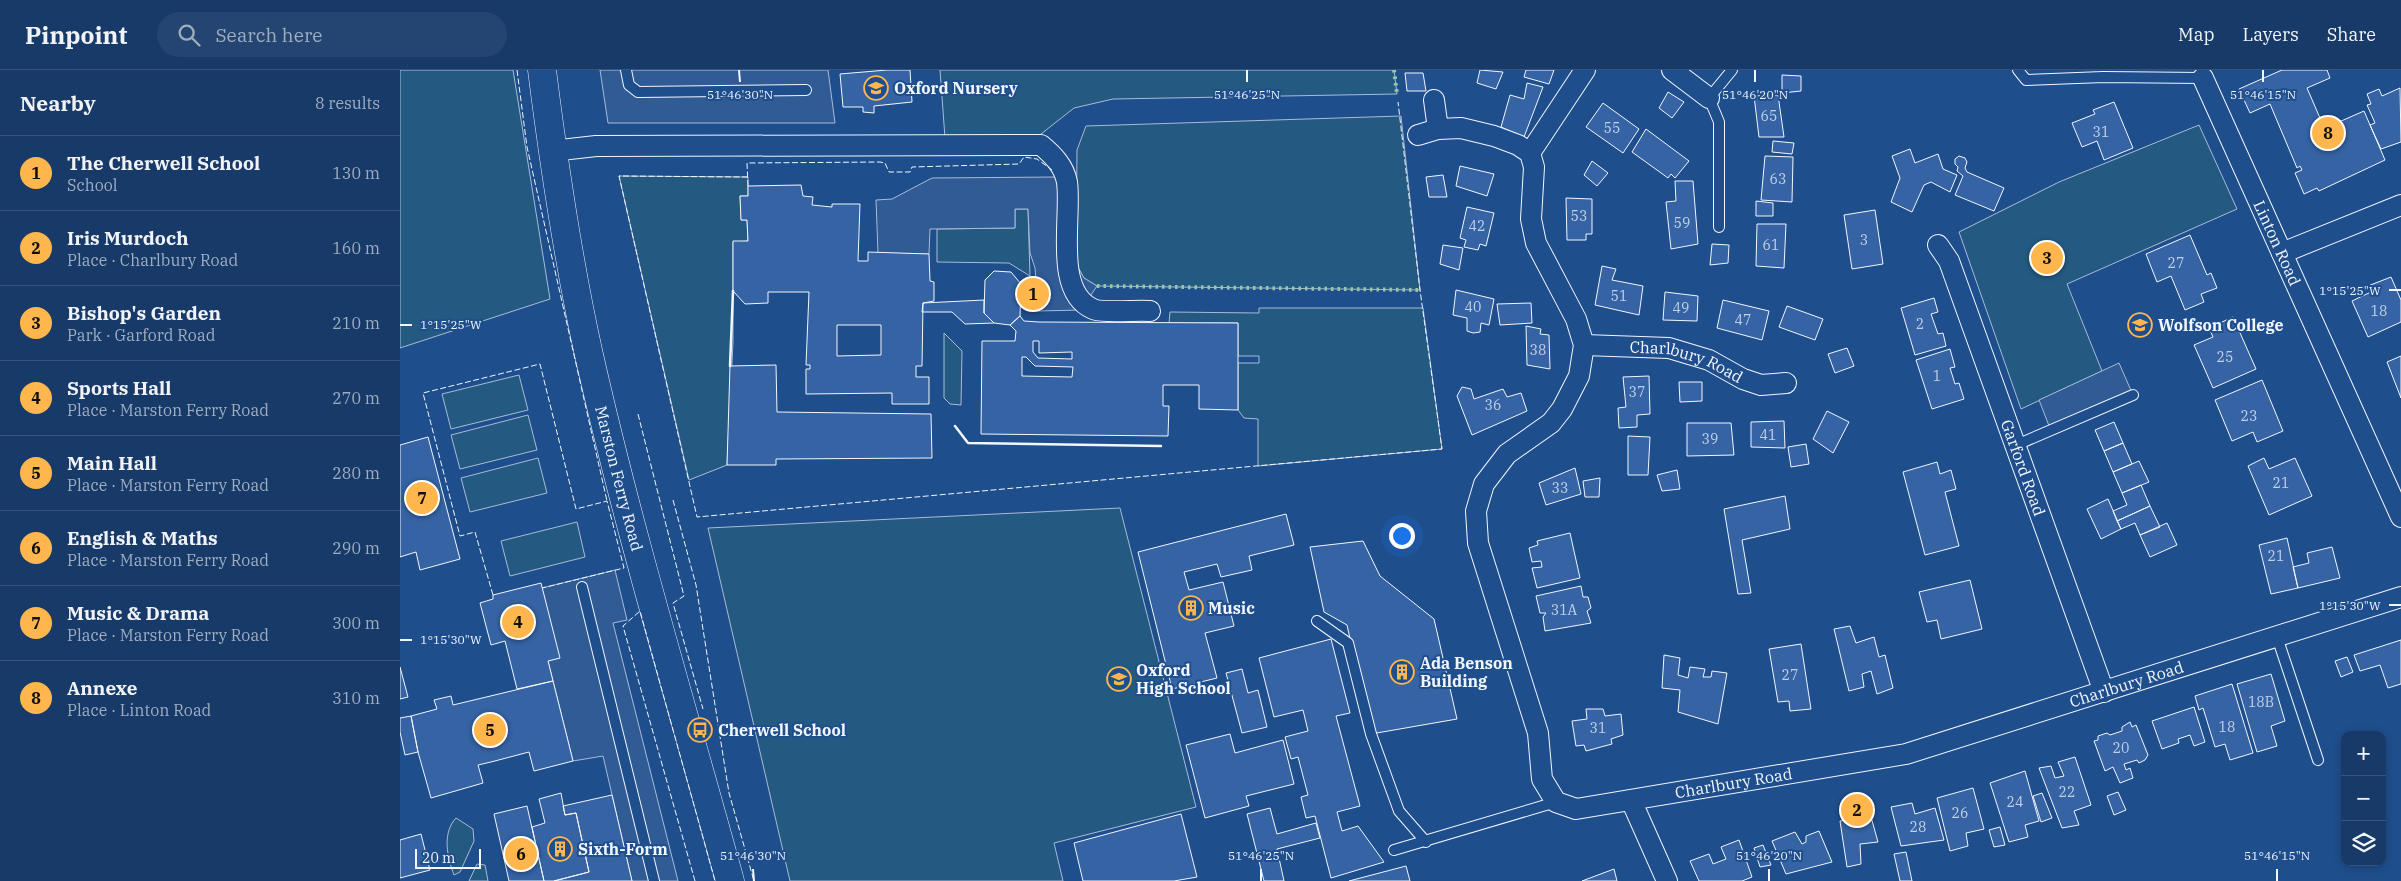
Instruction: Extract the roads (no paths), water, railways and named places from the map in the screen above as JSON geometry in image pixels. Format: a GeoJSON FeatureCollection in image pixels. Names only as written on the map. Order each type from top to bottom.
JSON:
{"type":"FeatureCollection","features":[{"type":"Feature","properties":{"kind":"main road","name":"Marston Ferry Road"},"geometry":{"type":"LineString","coordinates":[[542,70],[552,151],[572,269],[602,409],[730,881]]}},
{"type":"Feature","properties":{"kind":"street"},"geometry":{"type":"LineString","coordinates":[[1530,153],[1585,70]]}},
{"type":"Feature","properties":{"kind":"street"},"geometry":{"type":"LineString","coordinates":[[1672,70],[1709,98]]}},
{"type":"Feature","properties":{"kind":"street","name":"Linton Road"},"geometry":{"type":"LineString","coordinates":[[2201,74],[2401,518]]}},
{"type":"Feature","properties":{"kind":"street"},"geometry":{"type":"LineString","coordinates":[[1434,100],[1438,129]]}},
{"type":"Feature","properties":{"kind":"street"},"geometry":{"type":"LineString","coordinates":[[1418,135],[1438,129],[1461,128],[1494,136],[1518,145],[1530,153],[1534,167],[1531,219],[1536,244],[1576,319],[1584,345],[1579,376],[1562,409],[1551,424],[1506,454],[1484,484],[1476,511],[1478,543],[1538,733],[1542,780],[1556,802]]}},
{"type":"Feature","properties":{"kind":"street"},"geometry":{"type":"LineString","coordinates":[[552,151],[596,146],[1041,145],[1056,158],[1067,180],[1068,271],[1075,296],[1094,310],[1150,310]]}},
{"type":"Feature","properties":{"kind":"street"},"geometry":{"type":"LineString","coordinates":[[2282,253],[2401,205]]}},
{"type":"Feature","properties":{"kind":"street","name":"Garford Road"},"geometry":{"type":"LineString","coordinates":[[1938,245],[1949,261],[2104,692]]}},
{"type":"Feature","properties":{"kind":"street","name":"Charlbury Road"},"geometry":{"type":"LineString","coordinates":[[1584,345],[1669,348],[1709,360],[1743,379],[1761,385],[1786,383]]}},
{"type":"Feature","properties":{"kind":"street","name":"Charlbury Road"},"geometry":{"type":"LineString","coordinates":[[1556,802],[1576,809],[1906,754],[2401,597]]}},
{"type":"Feature","properties":{"kind":"street"},"geometry":{"type":"LineString","coordinates":[[1631,800],[1667,881]]}},
{"type":"Feature","properties":{"kind":"lane"},"geometry":{"type":"LineString","coordinates":[[626,70],[629,85],[638,92],[806,90]]}},
{"type":"Feature","properties":{"kind":"lane"},"geometry":{"type":"LineString","coordinates":[[1719,227],[1719,122],[1709,98],[1732,70]]}},
{"type":"Feature","properties":{"kind":"lane"},"geometry":{"type":"LineString","coordinates":[[2018,70],[2026,80],[2201,74]]}},
{"type":"Feature","properties":{"kind":"lane"},"geometry":{"type":"LineString","coordinates":[[2014,446],[2133,394]]}},
{"type":"Feature","properties":{"kind":"lane"},"geometry":{"type":"LineString","coordinates":[[582,587],[654,881]]}},
{"type":"Feature","properties":{"kind":"lane"},"geometry":{"type":"LineString","coordinates":[[1317,621],[1348,643],[1371,734],[1399,810],[1426,842]]}},
{"type":"Feature","properties":{"kind":"lane"},"geometry":{"type":"LineString","coordinates":[[2277,637],[2318,760]]}},
{"type":"Feature","properties":{"kind":"lane"},"geometry":{"type":"LineString","coordinates":[[1394,850],[1556,802]]}},
{"type":"Feature","properties":{"kind":"place","name":"Oxford Nursery"},"geometry":{"type":"Point","coordinates":[876,88]}},
{"type":"Feature","properties":{"kind":"place","name":"Annexe"},"geometry":{"type":"Point","coordinates":[2328,133]}},
{"type":"Feature","properties":{"kind":"place","name":"Bishop's Garden"},"geometry":{"type":"Point","coordinates":[2047,258]}},
{"type":"Feature","properties":{"kind":"place","name":"The Cherwell School"},"geometry":{"type":"Point","coordinates":[1033,294]}},
{"type":"Feature","properties":{"kind":"place","name":"Wolfson College"},"geometry":{"type":"Point","coordinates":[2140,325]}},
{"type":"Feature","properties":{"kind":"place","name":"Music & Drama"},"geometry":{"type":"Point","coordinates":[422,498]}},
{"type":"Feature","properties":{"kind":"place","name":"Music"},"geometry":{"type":"Point","coordinates":[1191,608]}},
{"type":"Feature","properties":{"kind":"place","name":"Sports Hall"},"geometry":{"type":"Point","coordinates":[518,622]}},
{"type":"Feature","properties":{"kind":"place","name":"Ada Benson Building"},"geometry":{"type":"Point","coordinates":[1402,672]}},
{"type":"Feature","properties":{"kind":"place","name":"Oxford High School"},"geometry":{"type":"Point","coordinates":[1119,679]}},
{"type":"Feature","properties":{"kind":"place","name":"Main Hall"},"geometry":{"type":"Point","coordinates":[490,730]}},
{"type":"Feature","properties":{"kind":"place","name":"Cherwell School"},"geometry":{"type":"Point","coordinates":[700,730]}},
{"type":"Feature","properties":{"kind":"place","name":"Iris Murdoch"},"geometry":{"type":"Point","coordinates":[1857,810]}},
{"type":"Feature","properties":{"kind":"place","name":"Sixth-Form"},"geometry":{"type":"Point","coordinates":[560,849]}},
{"type":"Feature","properties":{"kind":"place","name":"English & Maths"},"geometry":{"type":"Point","coordinates":[521,854]}}]}
